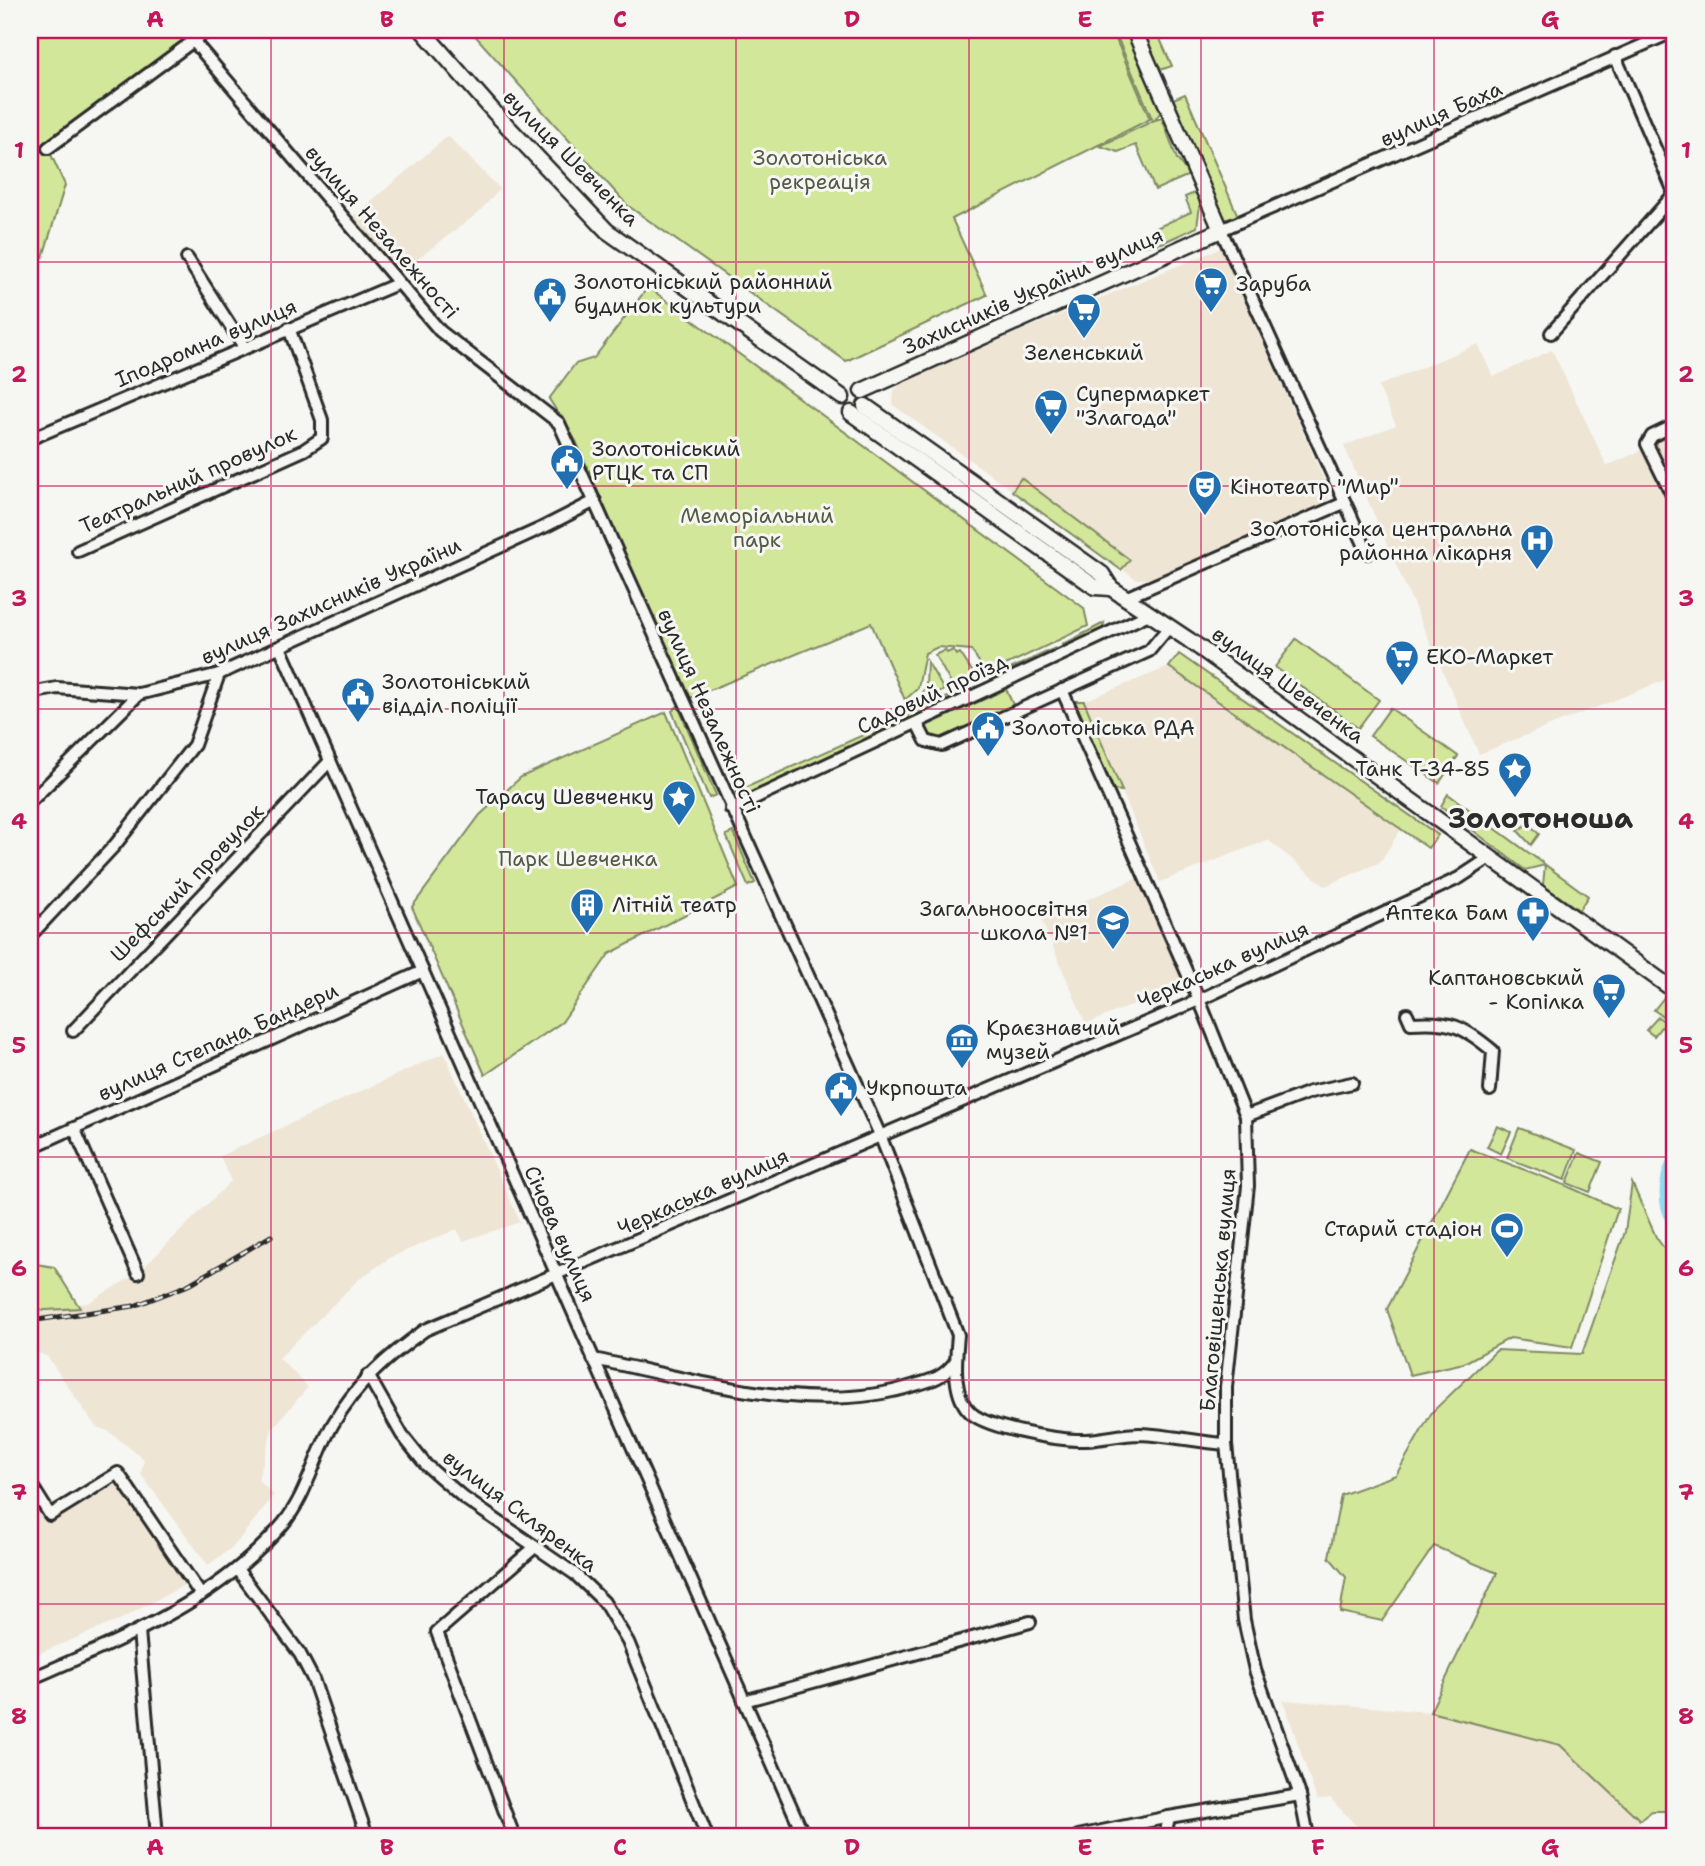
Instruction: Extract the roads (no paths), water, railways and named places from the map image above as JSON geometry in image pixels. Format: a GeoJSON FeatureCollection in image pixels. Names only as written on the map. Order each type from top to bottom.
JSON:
{"type":"FeatureCollection","features":[{"type":"Feature","properties":{"kind":"main road","name":"вулиця Шевченка"},"geometry":{"type":"LineString","coordinates":[[422,30],[487,104],[607,231],[842,397]]}},
{"type":"Feature","properties":{"kind":"main road"},"geometry":{"type":"LineString","coordinates":[[1134,30],[1221,230]]}},
{"type":"Feature","properties":{"kind":"main road","name":"Захисників України вулиця"},"geometry":{"type":"LineString","coordinates":[[862,391],[1221,230]]}},
{"type":"Feature","properties":{"kind":"main road"},"geometry":{"type":"LineString","coordinates":[[850,389],[862,391],[866,398],[865,406],[859,412],[851,412],[842,404],[842,397],[850,389]]}},
{"type":"Feature","properties":{"kind":"main road","name":"вулиця Шевченка"},"geometry":{"type":"LineString","coordinates":[[865,406],[1102,574],[1111,588],[1675,991]]}},
{"type":"Feature","properties":{"kind":"main road","name":"вулиця Шевченка"},"geometry":{"type":"LineString","coordinates":[[851,412],[1095,587],[1111,588]]}},
{"type":"Feature","properties":{"kind":"street","name":"вулиця Незалежності"},"geometry":{"type":"LineString","coordinates":[[184,30],[397,284],[440,331],[559,423],[731,810],[880,1135],[958,1335],[956,1362],[960,1398],[971,1413],[990,1422],[1047,1436],[1084,1440],[1139,1434],[1226,1444]]}},
{"type":"Feature","properties":{"kind":"street"},"geometry":{"type":"LineString","coordinates":[[48,148],[208,30]]}},
{"type":"Feature","properties":{"kind":"street","name":"вулиця Баха"},"geometry":{"type":"LineString","coordinates":[[1221,230],[1615,56],[1658,34],[1675,31]]}},
{"type":"Feature","properties":{"kind":"street"},"geometry":{"type":"LineString","coordinates":[[1551,333],[1675,194],[1615,56]]}},
{"type":"Feature","properties":{"kind":"street"},"geometry":{"type":"LineString","coordinates":[[1221,230],[1368,553]]}},
{"type":"Feature","properties":{"kind":"street"},"geometry":{"type":"LineString","coordinates":[[187,258],[244,347]]}},
{"type":"Feature","properties":{"kind":"street","name":"Іподромна вулиця"},"geometry":{"type":"LineString","coordinates":[[30,439],[397,284]]}},
{"type":"Feature","properties":{"kind":"street","name":"Театральний провулок"},"geometry":{"type":"LineString","coordinates":[[78,551],[304,450],[322,438],[322,420],[289,328]]}},
{"type":"Feature","properties":{"kind":"street"},"geometry":{"type":"LineString","coordinates":[[1674,499],[1647,444],[1652,436],[1675,425]]}},
{"type":"Feature","properties":{"kind":"street","name":"вулиця Захисників України"},"geometry":{"type":"LineString","coordinates":[[30,693],[57,688],[139,694],[219,674],[544,527],[595,501]]}},
{"type":"Feature","properties":{"kind":"street"},"geometry":{"type":"LineString","coordinates":[[1125,598],[1345,503]]}},
{"type":"Feature","properties":{"kind":"street","name":"Садовий проїзд"},"geometry":{"type":"LineString","coordinates":[[731,810],[1149,614]]}},
{"type":"Feature","properties":{"kind":"street"},"geometry":{"type":"LineString","coordinates":[[917,723],[926,741],[942,745],[1149,650],[1169,627]]}},
{"type":"Feature","properties":{"kind":"street","name":"Січова вулиця"},"geometry":{"type":"LineString","coordinates":[[280,648],[804,1836]]}},
{"type":"Feature","properties":{"kind":"street"},"geometry":{"type":"LineString","coordinates":[[30,936],[116,845],[194,745],[219,674]]}},
{"type":"Feature","properties":{"kind":"street","name":"Благовіщенська вулиця"},"geometry":{"type":"LineString","coordinates":[[1062,690],[1199,1000],[1246,1116],[1247,1198],[1226,1387],[1226,1444],[1244,1620],[1255,1670],[1300,1795],[1308,1836]]}},
{"type":"Feature","properties":{"kind":"street"},"geometry":{"type":"LineString","coordinates":[[30,802],[139,694]]}},
{"type":"Feature","properties":{"kind":"street","name":"Шефський провулок"},"geometry":{"type":"LineString","coordinates":[[73,1031],[330,761]]}},
{"type":"Feature","properties":{"kind":"street","name":"Черкаська вулиця"},"geometry":{"type":"LineString","coordinates":[[30,1679],[139,1632],[201,1595],[237,1569],[284,1523],[300,1499],[332,1425],[368,1375],[425,1330],[1199,1000],[1459,878],[1491,857]]}},
{"type":"Feature","properties":{"kind":"street","name":"вулиця Степана Бандери"},"geometry":{"type":"LineString","coordinates":[[30,1148],[423,971]]}},
{"type":"Feature","properties":{"kind":"street"},"geometry":{"type":"LineString","coordinates":[[1407,1014],[1411,1023],[1439,1021],[1465,1028],[1493,1051],[1490,1090]]}},
{"type":"Feature","properties":{"kind":"street"},"geometry":{"type":"LineString","coordinates":[[1246,1116],[1310,1092],[1352,1083]]}},
{"type":"Feature","properties":{"kind":"street"},"geometry":{"type":"LineString","coordinates":[[74,1128],[138,1273]]}},
{"type":"Feature","properties":{"kind":"street"},"geometry":{"type":"LineString","coordinates":[[593,1359],[726,1387],[849,1399],[899,1390],[945,1376],[956,1362]]}},
{"type":"Feature","properties":{"kind":"street","name":"вулиця Скляренка"},"geometry":{"type":"LineString","coordinates":[[368,1375],[402,1435],[426,1465],[464,1498],[575,1574],[604,1602],[628,1642],[707,1836]]}},
{"type":"Feature","properties":{"kind":"street"},"geometry":{"type":"LineString","coordinates":[[30,1483],[50,1515],[118,1473],[201,1595]]}},
{"type":"Feature","properties":{"kind":"street"},"geometry":{"type":"LineString","coordinates":[[514,1836],[437,1632],[535,1547]]}},
{"type":"Feature","properties":{"kind":"street"},"geometry":{"type":"LineString","coordinates":[[237,1569],[300,1654],[313,1679],[367,1836]]}},
{"type":"Feature","properties":{"kind":"street"},"geometry":{"type":"LineString","coordinates":[[744,1701],[1030,1622]]}},
{"type":"Feature","properties":{"kind":"street"},"geometry":{"type":"LineString","coordinates":[[139,1632],[157,1836]]}},
{"type":"Feature","properties":{"kind":"street"},"geometry":{"type":"LineString","coordinates":[[1079,1836],[1169,1817],[1300,1795]]}},
{"type":"Feature","properties":{"kind":"street"},"geometry":{"type":"LineString","coordinates":[[1165,1836],[1169,1817]]}},
{"type":"Feature","properties":{"kind":"waterway"},"geometry":{"type":"LineString","coordinates":[[1675,1165],[1669,1191],[1670,1205],[1675,1217]]}},
{"type":"Feature","properties":{"kind":"railway"},"geometry":{"type":"LineString","coordinates":[[30,1321],[134,1306],[186,1286],[271,1236]]}},
{"type":"Feature","properties":{"kind":"place","name":"Заруба"},"geometry":{"type":"Point","coordinates":[1211,314]}},
{"type":"Feature","properties":{"kind":"place","name":"Золотоніський районний будинок культури"},"geometry":{"type":"Point","coordinates":[550,324]}},
{"type":"Feature","properties":{"kind":"place","name":"Зеленський"},"geometry":{"type":"Point","coordinates":[1084,340]}},
{"type":"Feature","properties":{"kind":"place","name":"Супермаркет \"Злагода\""},"geometry":{"type":"Point","coordinates":[1051,436]}},
{"type":"Feature","properties":{"kind":"place","name":"Золотоніський РТЦК та СП"},"geometry":{"type":"Point","coordinates":[567,491]}},
{"type":"Feature","properties":{"kind":"place","name":"Кінотеатр \"Мир\""},"geometry":{"type":"Point","coordinates":[1205,517]}},
{"type":"Feature","properties":{"kind":"place","name":"Золотоніська центральна районна лікарня"},"geometry":{"type":"Point","coordinates":[1537,571]}},
{"type":"Feature","properties":{"kind":"place","name":"ЕКО-Маркет"},"geometry":{"type":"Point","coordinates":[1402,687]}},
{"type":"Feature","properties":{"kind":"place","name":"Золотоніський відділ поліції"},"geometry":{"type":"Point","coordinates":[358,724]}},
{"type":"Feature","properties":{"kind":"place","name":"Золотоніська РДА"},"geometry":{"type":"Point","coordinates":[988,758]}},
{"type":"Feature","properties":{"kind":"place","name":"Танк Т-34-85"},"geometry":{"type":"Point","coordinates":[1515,799]}},
{"type":"Feature","properties":{"kind":"place","name":"Тарасу Шевченку"},"geometry":{"type":"Point","coordinates":[679,827]}},
{"type":"Feature","properties":{"kind":"place","name":"Літній театр"},"geometry":{"type":"Point","coordinates":[587,935]}},
{"type":"Feature","properties":{"kind":"place","name":"Аптека Бам"},"geometry":{"type":"Point","coordinates":[1533,943]}},
{"type":"Feature","properties":{"kind":"place","name":"Загальноосвітня школа №1"},"geometry":{"type":"Point","coordinates":[1113,951]}},
{"type":"Feature","properties":{"kind":"place","name":"Каптановський - Копілка"},"geometry":{"type":"Point","coordinates":[1609,1020]}},
{"type":"Feature","properties":{"kind":"place","name":"Краєзнавчий музей"},"geometry":{"type":"Point","coordinates":[962,1070]}},
{"type":"Feature","properties":{"kind":"place","name":"Укрпошта"},"geometry":{"type":"Point","coordinates":[841,1118]}},
{"type":"Feature","properties":{"kind":"place","name":"Старий стадіон"},"geometry":{"type":"Point","coordinates":[1507,1259]}},
{"type":"Feature","properties":{"kind":"district","name":"Золотоноша"},"geometry":{"type":"Point","coordinates":[1541,818]}},
{"type":"Feature","properties":{"kind":"park label","name":"Золотоніська рекреація"},"geometry":{"type":"Point","coordinates":[820,170]}},
{"type":"Feature","properties":{"kind":"park label","name":"Меморіальний парк"},"geometry":{"type":"Point","coordinates":[757,528]}},
{"type":"Feature","properties":{"kind":"park label","name":"Парк Шевченка"},"geometry":{"type":"Point","coordinates":[578,859]}}]}
